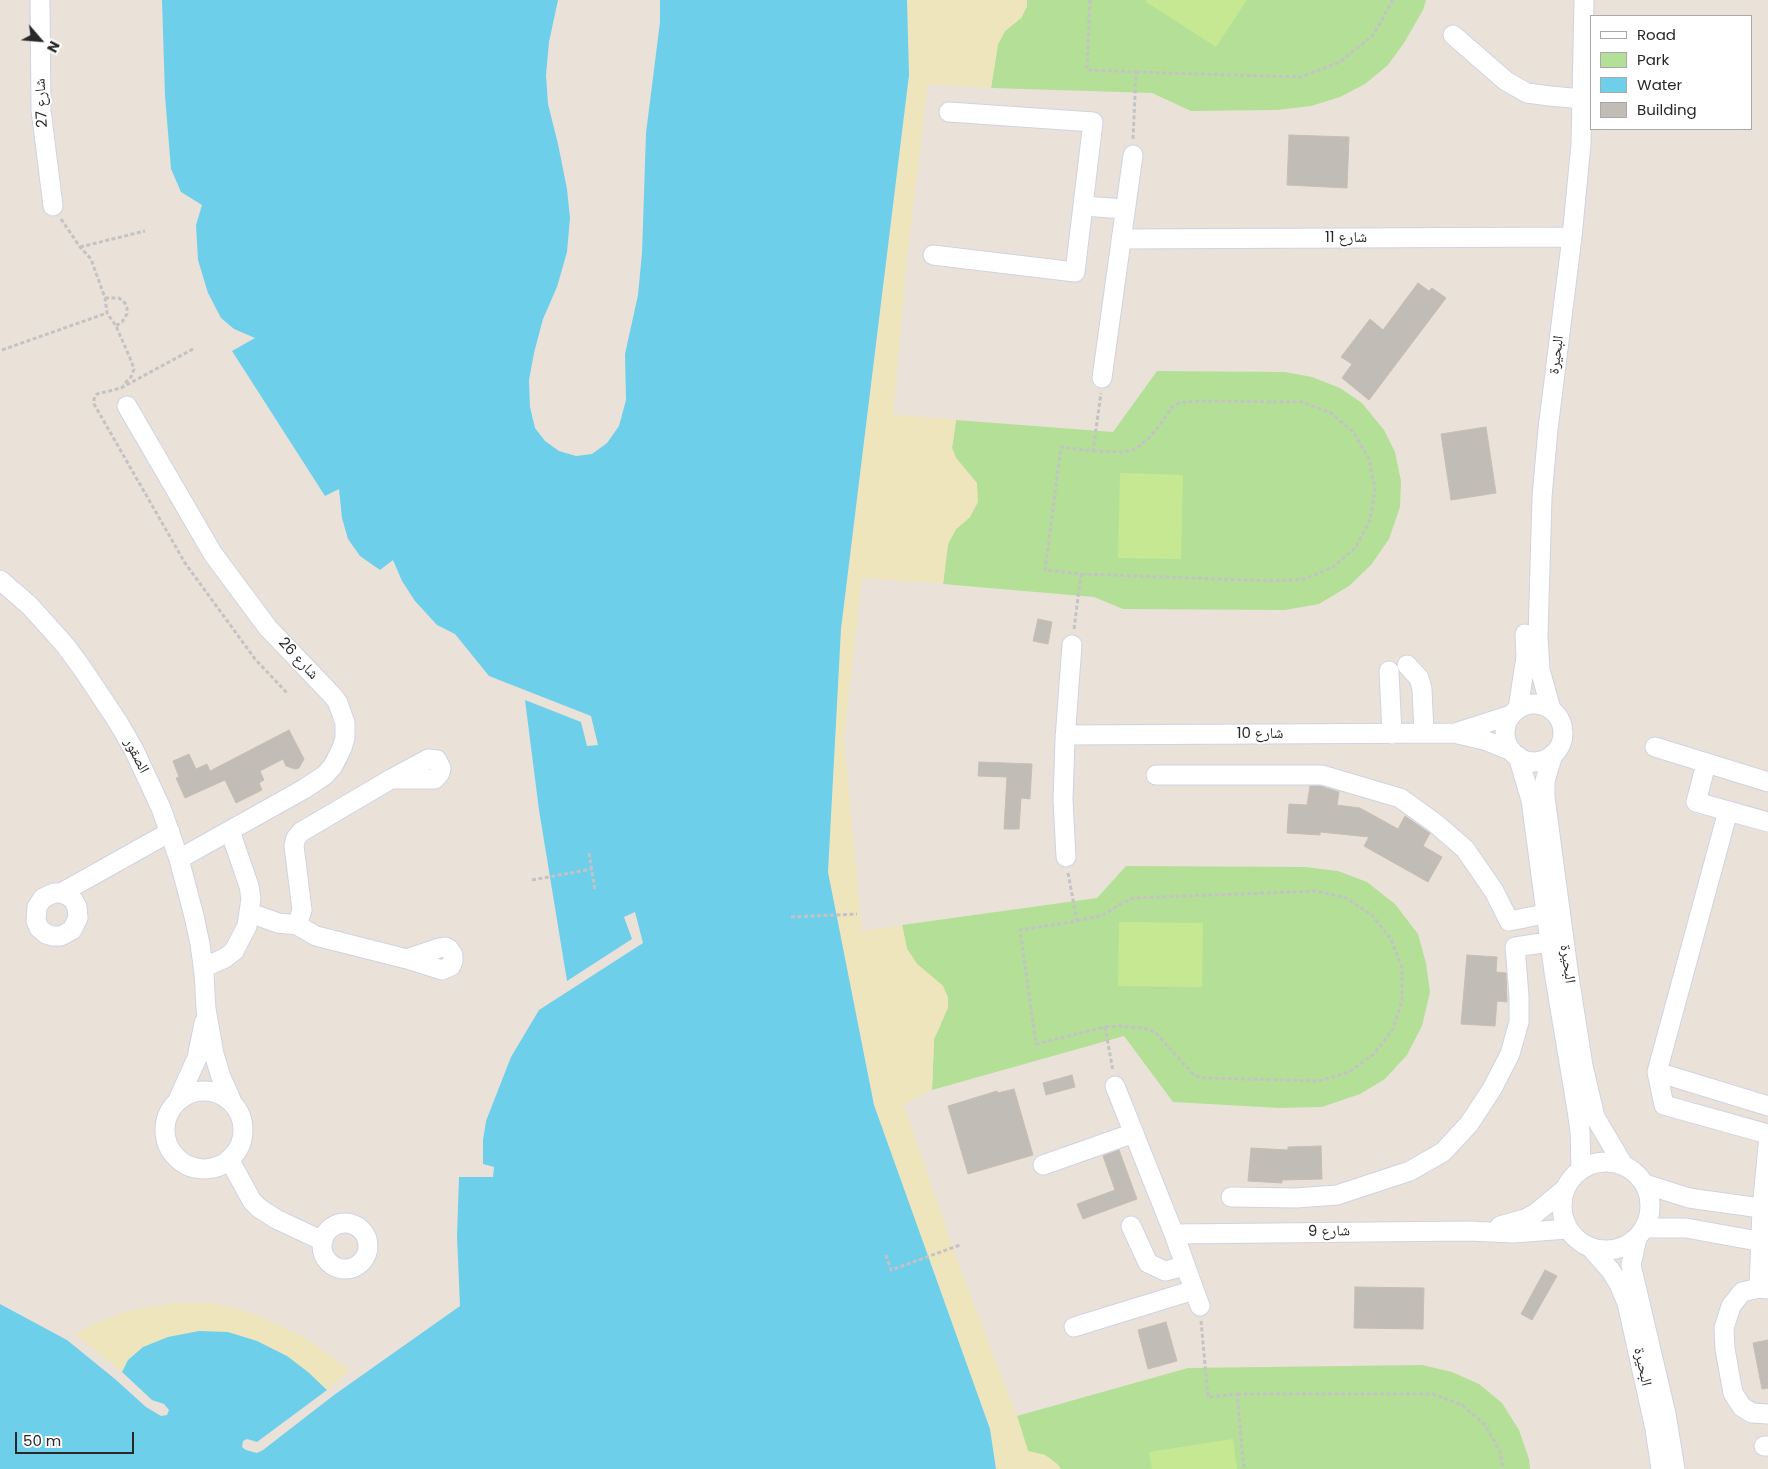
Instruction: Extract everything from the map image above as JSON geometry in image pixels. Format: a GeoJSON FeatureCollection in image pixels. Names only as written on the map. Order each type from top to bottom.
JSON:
{"type":"FeatureCollection","features":[{"type":"Feature","properties":{"kind":"street","name":"شارع 27"},"geometry":{"type":"LineString","coordinates":[[40,0],[41,110],[53,206]]}},
{"type":"Feature","properties":{"kind":"street","name":"البحيرة"},"geometry":{"type":"LineString","coordinates":[[1515,712],[1526,657],[1527,560],[1532,467],[1542,372],[1581,144],[1571,0]]}},
{"type":"Feature","properties":{"kind":"street","name":"البحيرة"},"geometry":{"type":"LineString","coordinates":[[1577,98],[1584,0]]}},
{"type":"Feature","properties":{"kind":"street"},"geometry":{"type":"LineString","coordinates":[[1453,35],[1506,81],[1527,92],[1577,98]]}},
{"type":"Feature","properties":{"kind":"street"},"geometry":{"type":"LineString","coordinates":[[933,255],[1075,272],[1093,122],[949,112]]}},
{"type":"Feature","properties":{"kind":"street"},"geometry":{"type":"LineString","coordinates":[[1102,378],[1133,155]]}},
{"type":"Feature","properties":{"kind":"street"},"geometry":{"type":"LineString","coordinates":[[1083,206],[1125,209]]}},
{"type":"Feature","properties":{"kind":"street","name":"البحيرة"},"geometry":{"type":"LineString","coordinates":[[1551,709],[1540,670],[1538,636],[1542,497],[1566,237]]}},
{"type":"Feature","properties":{"kind":"street","name":"شارع 11"},"geometry":{"type":"LineString","coordinates":[[1121,239],[1566,237]]}},
{"type":"Feature","properties":{"kind":"street","name":"شارع 26"},"geometry":{"type":"LineString","coordinates":[[127,406],[213,554],[268,628],[333,696],[338,703],[345,724],[345,738],[342,748],[333,766],[325,775],[304,789],[179,859]]}},
{"type":"Feature","properties":{"kind":"street","name":"الصقور"},"geometry":{"type":"LineString","coordinates":[[0,580],[30,606],[65,646],[102,698],[134,750],[161,808],[179,859],[198,935],[206,1009],[219,1070],[233,1104]]}},
{"type":"Feature","properties":{"kind":"street"},"geometry":{"type":"LineString","coordinates":[[1066,857],[1063,800],[1065,735],[1072,645]]}},
{"type":"Feature","properties":{"kind":"street"},"geometry":{"type":"LineString","coordinates":[[1407,665],[1419,678],[1422,689],[1424,733]]}},
{"type":"Feature","properties":{"kind":"street"},"geometry":{"type":"LineString","coordinates":[[1389,671],[1392,734]]}},
{"type":"Feature","properties":{"kind":"street"},"geometry":{"type":"LineString","coordinates":[[1535,704],[1551,709],[1560,720],[1563,734],[1561,743],[1553,754],[1545,759],[1536,761],[1526,760],[1515,754],[1506,740],[1506,731],[1515,712],[1526,705],[1535,704]]}},
{"type":"Feature","properties":{"kind":"street","name":"شارع 10"},"geometry":{"type":"LineString","coordinates":[[1454,733],[1484,725],[1515,712]]}},
{"type":"Feature","properties":{"kind":"street","name":"شارع 10"},"geometry":{"type":"LineString","coordinates":[[1065,735],[1454,733],[1484,740],[1515,754]]}},
{"type":"Feature","properties":{"kind":"street"},"geometry":{"type":"LineString","coordinates":[[1655,747],[1768,782]]}},
{"type":"Feature","properties":{"kind":"street","name":"البحيرة"},"geometry":{"type":"LineString","coordinates":[[1515,754],[1531,800],[1553,912]]}},
{"type":"Feature","properties":{"kind":"street","name":"البحيرة"},"geometry":{"type":"LineString","coordinates":[[1553,754],[1545,780],[1545,797],[1553,912],[1580,1131],[1581,1170]]}},
{"type":"Feature","properties":{"kind":"street"},"geometry":{"type":"LineString","coordinates":[[1706,764],[1696,802],[1768,822]]}},
{"type":"Feature","properties":{"kind":"street"},"geometry":{"type":"LineString","coordinates":[[1156,774],[1322,775],[1400,798],[1435,823],[1465,850],[1494,891],[1509,921],[1515,948],[1519,1022],[1510,1054],[1492,1089],[1469,1124],[1442,1152],[1410,1172],[1337,1195],[1296,1198],[1231,1197]]}},
{"type":"Feature","properties":{"kind":"street"},"geometry":{"type":"LineString","coordinates":[[297,925],[302,910],[294,846],[296,838],[301,832],[391,779]]}},
{"type":"Feature","properties":{"kind":"street"},"geometry":{"type":"LineString","coordinates":[[1728,811],[1657,1072],[1664,1105],[1768,1134]]}},
{"type":"Feature","properties":{"kind":"street"},"geometry":{"type":"LineString","coordinates":[[203,968],[225,958],[234,951],[243,936],[250,913],[250,886],[230,831]]}},
{"type":"Feature","properties":{"kind":"street"},"geometry":{"type":"LineString","coordinates":[[61,893],[170,832]]}},
{"type":"Feature","properties":{"kind":"street"},"geometry":{"type":"LineString","coordinates":[[1509,921],[1553,912]]}},
{"type":"Feature","properties":{"kind":"street"},"geometry":{"type":"LineString","coordinates":[[250,913],[278,923],[297,925],[316,936],[407,959]]}},
{"type":"Feature","properties":{"kind":"street","name":"البحيرة"},"geometry":{"type":"LineString","coordinates":[[1556,941],[1579,1039],[1592,1106],[1601,1129],[1624,1166]]}},
{"type":"Feature","properties":{"kind":"street"},"geometry":{"type":"LineString","coordinates":[[1515,948],[1556,941]]}},
{"type":"Feature","properties":{"kind":"street","name":"الصقور"},"geometry":{"type":"LineString","coordinates":[[178,1100],[197,1058],[206,1009]]}},
{"type":"Feature","properties":{"kind":"street"},"geometry":{"type":"LineString","coordinates":[[1657,1072],[1768,1106]]}},
{"type":"Feature","properties":{"kind":"street"},"geometry":{"type":"LineString","coordinates":[[1074,1327],[1197,1298],[1174,1234],[1115,1086]]}},
{"type":"Feature","properties":{"kind":"street"},"geometry":{"type":"LineString","coordinates":[[211,1091],[233,1104],[241,1119],[242,1137],[235,1153],[229,1159],[214,1168],[197,1168],[188,1166],[174,1156],[169,1148],[165,1132],[168,1114],[178,1100],[193,1092],[211,1091]]}},
{"type":"Feature","properties":{"kind":"street"},"geometry":{"type":"LineString","coordinates":[[1043,1165],[1134,1133]]}},
{"type":"Feature","properties":{"kind":"street"},"geometry":{"type":"LineString","coordinates":[[1768,1146],[1764,1289],[1742,1292],[1731,1306],[1724,1328],[1725,1349],[1733,1393],[1742,1408],[1752,1414],[1768,1414]]}},
{"type":"Feature","properties":{"kind":"street"},"geometry":{"type":"LineString","coordinates":[[229,1159],[252,1201],[259,1208],[276,1219],[323,1241]]}},
{"type":"Feature","properties":{"kind":"street"},"geometry":{"type":"LineString","coordinates":[[1605,1162],[1624,1166],[1636,1174],[1644,1184],[1649,1195],[1649,1218],[1640,1233],[1623,1247],[1606,1250],[1590,1247],[1578,1240],[1568,1229],[1562,1209],[1566,1188],[1572,1178],[1581,1170],[1593,1164],[1605,1162]]}},
{"type":"Feature","properties":{"kind":"street"},"geometry":{"type":"LineString","coordinates":[[1644,1184],[1689,1198],[1765,1209]]}},
{"type":"Feature","properties":{"kind":"street","name":"شارع 9"},"geometry":{"type":"LineString","coordinates":[[1484,1231],[1524,1219],[1536,1213],[1566,1188]]}},
{"type":"Feature","properties":{"kind":"street"},"geometry":{"type":"LineString","coordinates":[[1686,1228],[1689,1198]]}},
{"type":"Feature","properties":{"kind":"street"},"geometry":{"type":"LineString","coordinates":[[1131,1226],[1148,1263],[1164,1271],[1185,1266]]}},
{"type":"Feature","properties":{"kind":"street"},"geometry":{"type":"LineString","coordinates":[[1640,1233],[1686,1228],[1764,1243]]}},
{"type":"Feature","properties":{"kind":"street","name":"شارع 9"},"geometry":{"type":"LineString","coordinates":[[1174,1234],[1484,1231],[1513,1233],[1568,1229]]}},
{"type":"Feature","properties":{"kind":"street","name":"البحيرة"},"geometry":{"type":"LineString","coordinates":[[1640,1233],[1631,1265],[1661,1469]]}},
{"type":"Feature","properties":{"kind":"street","name":"البحيرة"},"geometry":{"type":"LineString","coordinates":[[1590,1247],[1619,1284],[1641,1335],[1666,1414],[1676,1469]]}},
{"type":"Feature","properties":{"kind":"path"},"geometry":{"type":"LineString","coordinates":[[1090,0],[1087,70],[1300,77],[1340,62],[1373,34],[1393,0]]}},
{"type":"Feature","properties":{"kind":"path"},"geometry":{"type":"LineString","coordinates":[[1133,155],[1136,72]]}},
{"type":"Feature","properties":{"kind":"path"},"geometry":{"type":"LineString","coordinates":[[53,206],[80,247],[91,260],[105,298],[107,313],[116,326],[134,369],[131,377],[121,388],[121,393],[127,406]]}},
{"type":"Feature","properties":{"kind":"path"},"geometry":{"type":"LineString","coordinates":[[80,247],[145,231]]}},
{"type":"Feature","properties":{"kind":"path"},"geometry":{"type":"LineString","coordinates":[[105,298],[119,298],[127,308],[127,314],[122,322],[116,326]]}},
{"type":"Feature","properties":{"kind":"path"},"geometry":{"type":"LineString","coordinates":[[2,350],[107,313]]}},
{"type":"Feature","properties":{"kind":"path"},"geometry":{"type":"LineString","coordinates":[[1093,451],[1102,378]]}},
{"type":"Feature","properties":{"kind":"path"},"geometry":{"type":"LineString","coordinates":[[1194,401],[1302,402],[1331,413],[1354,433],[1369,459],[1375,489],[1370,520],[1356,547],[1333,567],[1305,579],[1275,581],[1081,574],[1045,570],[1061,447],[1093,451],[1124,452],[1136,449],[1149,438],[1173,406],[1179,403],[1194,401]]}},
{"type":"Feature","properties":{"kind":"path"},"geometry":{"type":"LineString","coordinates":[[1072,645],[1081,574]]}},
{"type":"Feature","properties":{"kind":"path"},"geometry":{"type":"LineString","coordinates":[[589,853],[595,890]]}},
{"type":"Feature","properties":{"kind":"path"},"geometry":{"type":"LineString","coordinates":[[1066,857],[1077,921]]}},
{"type":"Feature","properties":{"kind":"path"},"geometry":{"type":"LineString","coordinates":[[532,880],[592,869]]}},
{"type":"Feature","properties":{"kind":"path"},"geometry":{"type":"LineString","coordinates":[[1316,890],[1346,898],[1372,915],[1392,939],[1402,968],[1402,1000],[1393,1029],[1374,1054],[1349,1072],[1319,1081],[1201,1078],[1193,1074],[1155,1032],[1144,1028],[1105,1027],[1036,1044],[1020,930],[1103,915],[1133,898],[1316,890]]}},
{"type":"Feature","properties":{"kind":"path"},"geometry":{"type":"LineString","coordinates":[[791,917],[857,914]]}},
{"type":"Feature","properties":{"kind":"path"},"geometry":{"type":"LineString","coordinates":[[1105,1027],[1115,1086]]}},
{"type":"Feature","properties":{"kind":"path"},"geometry":{"type":"LineString","coordinates":[[886,1255],[891,1270],[960,1246]]}},
{"type":"Feature","properties":{"kind":"path"},"geometry":{"type":"LineString","coordinates":[[1197,1298],[1208,1397],[1237,1394],[1433,1394],[1462,1405],[1484,1425],[1500,1452],[1503,1469]]}},
{"type":"Feature","properties":{"kind":"path"},"geometry":{"type":"LineString","coordinates":[[1237,1394],[1244,1469]]}},
{"type":"Feature","properties":{"kind":"green space"},"geometry":{"type":"Polygon","coordinates":[[[1027,0],[1426,0],[1423,10],[1404,43],[1388,65],[1365,84],[1340,97],[1311,106],[1277,110],[1191,111],[1152,93],[991,88],[998,44],[1005,31],[1021,18],[1027,6],[1027,0]]]}},
{"type":"Feature","properties":{"kind":"green space"},"geometry":{"type":"Polygon","coordinates":[[[1147,0],[1247,0],[1216,47],[1146,2],[1147,0]]]}},
{"type":"Feature","properties":{"kind":"green space"},"geometry":{"type":"Polygon","coordinates":[[[1157,371],[1285,372],[1312,377],[1340,388],[1362,403],[1384,430],[1395,452],[1401,481],[1400,507],[1389,539],[1371,565],[1349,586],[1319,604],[1285,610],[1123,609],[1094,597],[943,584],[948,544],[956,529],[970,517],[976,483],[956,458],[952,448],[956,420],[1113,432],[1157,371]]]}},
{"type":"Feature","properties":{"kind":"green space"},"geometry":{"type":"Polygon","coordinates":[[[1120,473],[1183,475],[1181,559],[1118,558],[1120,473]]]}},
{"type":"Feature","properties":{"kind":"green space"},"geometry":{"type":"Polygon","coordinates":[[[1126,866],[1305,867],[1338,871],[1367,882],[1395,904],[1418,934],[1426,963],[1430,992],[1422,1026],[1407,1055],[1385,1079],[1360,1094],[1322,1107],[1280,1108],[1173,1102],[1124,1036],[932,1090],[934,1039],[941,1024],[943,986],[917,964],[907,949],[902,925],[1097,898],[1126,866]]]}},
{"type":"Feature","properties":{"kind":"green space"},"geometry":{"type":"Polygon","coordinates":[[[1119,922],[1203,923],[1202,987],[1118,986],[1119,922]]]}},
{"type":"Feature","properties":{"kind":"green space"},"geometry":{"type":"Polygon","coordinates":[[[1422,1365],[1452,1372],[1479,1384],[1502,1403],[1519,1430],[1529,1459],[1530,1469],[1061,1469],[1045,1455],[1028,1452],[1017,1416],[1188,1368],[1422,1365]]]}},
{"type":"Feature","properties":{"kind":"green space"},"geometry":{"type":"Polygon","coordinates":[[[1233,1439],[1237,1469],[1152,1469],[1149,1452],[1233,1439]]]}},
{"type":"Feature","properties":{"kind":"sand"},"geometry":{"type":"Polygon","coordinates":[[[907,0],[1027,0],[1027,6],[1021,18],[1005,31],[998,44],[991,88],[928,84],[908,250],[893,414],[956,420],[952,448],[956,458],[977,483],[978,502],[970,517],[956,529],[948,544],[943,584],[862,578],[844,739],[862,931],[902,925],[907,949],[917,964],[943,986],[948,997],[948,1008],[934,1039],[932,1090],[904,1104],[956,1257],[1017,1416],[1028,1451],[1045,1455],[1061,1469],[996,1469],[990,1429],[874,1105],[828,872],[841,629],[909,76],[907,0]]]}},
{"type":"Feature","properties":{"kind":"sand"},"geometry":{"type":"Polygon","coordinates":[[[172,1303],[215,1303],[255,1314],[304,1337],[350,1370],[327,1390],[308,1372],[229,1332],[199,1331],[168,1337],[128,1360],[122,1372],[75,1334],[127,1311],[172,1303]]]}},
{"type":"Feature","properties":{"kind":"water"},"geometry":{"type":"Polygon","coordinates":[[[162,0],[558,0],[549,42],[546,75],[548,104],[567,189],[570,218],[567,252],[557,287],[543,319],[534,353],[529,380],[530,407],[535,428],[545,441],[559,451],[576,456],[592,454],[607,443],[619,426],[626,400],[625,354],[638,295],[642,253],[646,133],[660,22],[660,0],[907,0],[909,75],[841,629],[828,872],[874,1105],[990,1429],[996,1469],[0,1469],[0,1304],[67,1340],[146,1407],[161,1416],[167,1415],[169,1410],[164,1404],[152,1400],[122,1372],[128,1360],[143,1347],[168,1337],[199,1331],[228,1332],[257,1341],[287,1356],[327,1390],[257,1442],[247,1439],[243,1441],[242,1447],[257,1453],[334,1395],[460,1306],[457,1236],[459,1177],[493,1177],[494,1167],[483,1164],[483,1140],[486,1121],[511,1057],[539,1010],[643,943],[635,912],[624,917],[632,939],[567,981],[539,810],[525,700],[581,722],[587,746],[598,745],[591,716],[489,676],[455,634],[437,625],[415,601],[402,581],[393,560],[380,570],[360,556],[348,539],[342,518],[339,489],[325,496],[232,351],[255,338],[234,329],[221,318],[208,293],[198,260],[196,225],[202,205],[181,192],[171,169],[165,96],[162,0]]]}},
{"type":"Feature","properties":{"kind":"building"},"geometry":{"type":"Polygon","coordinates":[[[1289,135],[1349,137],[1347,188],[1287,185],[1289,135]]]}},
{"type":"Feature","properties":{"kind":"building"},"geometry":{"type":"Polygon","coordinates":[[[1418,283],[1429,291],[1432,288],[1446,298],[1369,400],[1342,378],[1352,364],[1341,357],[1370,319],[1383,330],[1418,283]]]}},
{"type":"Feature","properties":{"kind":"building"},"geometry":{"type":"Polygon","coordinates":[[[1486,427],[1496,493],[1451,500],[1441,434],[1486,427]]]}},
{"type":"Feature","properties":{"kind":"building"},"geometry":{"type":"Polygon","coordinates":[[[1038,619],[1052,622],[1048,644],[1033,641],[1038,619]]]}},
{"type":"Feature","properties":{"kind":"building"},"geometry":{"type":"Polygon","coordinates":[[[289,730],[304,759],[299,768],[295,769],[286,766],[283,759],[260,771],[264,780],[259,783],[262,790],[236,803],[225,780],[185,798],[176,778],[179,777],[173,761],[189,754],[196,769],[207,764],[210,771],[289,730]]]}},
{"type":"Feature","properties":{"kind":"building"},"geometry":{"type":"Polygon","coordinates":[[[979,762],[1032,764],[1030,799],[1021,798],[1019,829],[1004,829],[1007,777],[978,776],[979,762]]]}},
{"type":"Feature","properties":{"kind":"building"},"geometry":{"type":"Polygon","coordinates":[[[1310,786],[1320,786],[1339,792],[1337,805],[1360,808],[1398,829],[1405,816],[1430,833],[1423,846],[1442,857],[1428,882],[1364,846],[1369,837],[1320,832],[1320,835],[1287,833],[1289,804],[1307,805],[1310,786]]]}},
{"type":"Feature","properties":{"kind":"building"},"geometry":{"type":"Polygon","coordinates":[[[1467,955],[1497,957],[1496,972],[1506,973],[1507,1002],[1497,1001],[1495,1026],[1461,1024],[1467,955]]]}},
{"type":"Feature","properties":{"kind":"building"},"geometry":{"type":"Polygon","coordinates":[[[1072,1075],[1075,1087],[1046,1095],[1043,1083],[1072,1075]]]}},
{"type":"Feature","properties":{"kind":"building"},"geometry":{"type":"Polygon","coordinates":[[[1014,1089],[1033,1155],[968,1174],[948,1106],[997,1091],[998,1093],[1014,1089]]]}},
{"type":"Feature","properties":{"kind":"building"},"geometry":{"type":"Polygon","coordinates":[[[1321,1146],[1322,1179],[1282,1180],[1282,1183],[1248,1181],[1251,1148],[1288,1150],[1288,1147],[1321,1146]]]}},
{"type":"Feature","properties":{"kind":"building"},"geometry":{"type":"Polygon","coordinates":[[[1119,1150],[1137,1199],[1083,1219],[1077,1204],[1115,1190],[1103,1156],[1119,1150]]]}},
{"type":"Feature","properties":{"kind":"building"},"geometry":{"type":"Polygon","coordinates":[[[1545,1270],[1557,1276],[1532,1320],[1521,1314],[1545,1270]]]}},
{"type":"Feature","properties":{"kind":"building"},"geometry":{"type":"Polygon","coordinates":[[[1355,1287],[1424,1288],[1423,1329],[1354,1328],[1355,1287]]]}},
{"type":"Feature","properties":{"kind":"building"},"geometry":{"type":"Polygon","coordinates":[[[1166,1322],[1177,1361],[1148,1369],[1138,1330],[1166,1322]]]}},
{"type":"Feature","properties":{"kind":"building"},"geometry":{"type":"Polygon","coordinates":[[[1768,1340],[1768,1388],[1762,1389],[1753,1343],[1768,1340]]]}}]}
